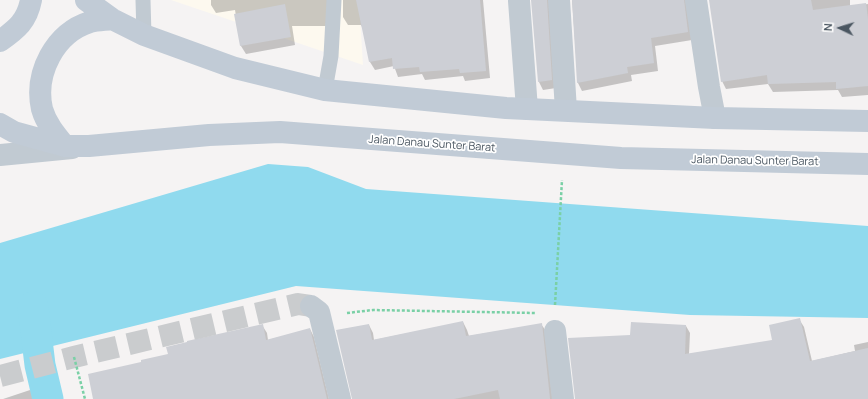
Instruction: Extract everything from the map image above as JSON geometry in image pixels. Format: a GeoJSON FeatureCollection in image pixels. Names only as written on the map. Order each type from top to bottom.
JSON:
{"type":"FeatureCollection","features":[{"type":"Feature","properties":{"kind":"main road"},"geometry":{"type":"LineString","coordinates":[[0,41],[16,30],[29,12],[32,0]]}},
{"type":"Feature","properties":{"kind":"main road"},"geometry":{"type":"LineString","coordinates":[[86,0],[112,19],[144,35],[235,68],[325,90],[506,108],[716,118],[868,121]]}},
{"type":"Feature","properties":{"kind":"main road"},"geometry":{"type":"LineString","coordinates":[[65,146],[51,129],[42,109],[40,88],[45,66],[55,47],[71,32],[90,22],[112,19]]}},
{"type":"Feature","properties":{"kind":"main road","name":"Jalan Danau Sunter Barat"},"geometry":{"type":"LineString","coordinates":[[0,124],[14,132],[65,146],[89,146],[209,135],[280,132],[621,158],[868,164]]}},
{"type":"Feature","properties":{"kind":"street"},"geometry":{"type":"LineString","coordinates":[[559,0],[566,110]]}},
{"type":"Feature","properties":{"kind":"street"},"geometry":{"type":"LineString","coordinates":[[696,0],[709,87],[716,118]]}},
{"type":"Feature","properties":{"kind":"street"},"geometry":{"type":"LineString","coordinates":[[519,1],[527,109]]}},
{"type":"Feature","properties":{"kind":"street"},"geometry":{"type":"LineString","coordinates":[[0,155],[89,146]]}},
{"type":"Feature","properties":{"kind":"street"},"geometry":{"type":"LineString","coordinates":[[316,311],[340,399]]}},
{"type":"Feature","properties":{"kind":"street"},"geometry":{"type":"LineString","coordinates":[[556,331],[563,399]]}},
{"type":"Feature","properties":{"kind":"lane"},"geometry":{"type":"LineString","coordinates":[[142,0],[144,35]]}},
{"type":"Feature","properties":{"kind":"lane"},"geometry":{"type":"LineString","coordinates":[[325,90],[331,56],[334,0]]}},
{"type":"Feature","properties":{"kind":"path"},"geometry":{"type":"LineString","coordinates":[[555,309],[562,173]]}},
{"type":"Feature","properties":{"kind":"path"},"geometry":{"type":"LineString","coordinates":[[316,311],[373,310],[531,313]]}},
{"type":"Feature","properties":{"kind":"path"},"geometry":{"type":"LineString","coordinates":[[74,357],[85,399]]}},
{"type":"Feature","properties":{"kind":"shaded area"},"geometry":{"type":"Polygon","coordinates":[[[171,0],[359,0],[363,65],[171,0]]]}},
{"type":"Feature","properties":{"kind":"water"},"geometry":{"type":"Polygon","coordinates":[[[268,164],[308,167],[366,189],[868,226],[868,318],[690,315],[296,286],[0,359],[0,243],[268,164]]]}},
{"type":"Feature","properties":{"kind":"building"},"geometry":{"type":"Polygon","coordinates":[[[356,0],[480,0],[486,71],[460,73],[459,69],[420,72],[419,67],[393,69],[392,58],[369,62],[356,0]]]}},
{"type":"Feature","properties":{"kind":"building"},"geometry":{"type":"Polygon","coordinates":[[[531,0],[547,0],[552,80],[538,82],[531,0]]]}},
{"type":"Feature","properties":{"kind":"building"},"geometry":{"type":"Polygon","coordinates":[[[572,0],[684,0],[688,32],[651,38],[654,63],[627,67],[628,73],[577,83],[572,0]]]}},
{"type":"Feature","properties":{"kind":"building"},"geometry":{"type":"Polygon","coordinates":[[[709,0],[811,0],[813,10],[866,3],[868,19],[868,86],[836,89],[836,82],[768,84],[767,75],[721,82],[709,0]]]}},
{"type":"Feature","properties":{"kind":"building"},"geometry":{"type":"Polygon","coordinates":[[[285,4],[291,37],[240,46],[234,14],[285,4]]]}},
{"type":"Feature","properties":{"kind":"building"},"geometry":{"type":"Polygon","coordinates":[[[800,318],[810,361],[868,348],[868,399],[575,399],[568,338],[630,335],[631,322],[686,325],[685,354],[772,340],[769,325],[800,318]]]}},
{"type":"Feature","properties":{"kind":"building"},"geometry":{"type":"Polygon","coordinates":[[[463,321],[466,336],[542,323],[550,399],[500,399],[498,390],[454,399],[352,399],[336,330],[369,324],[372,340],[463,321]]]}},
{"type":"Feature","properties":{"kind":"building"},"geometry":{"type":"Polygon","coordinates":[[[263,324],[266,340],[310,328],[327,399],[93,399],[88,374],[141,362],[141,360],[168,354],[166,347],[187,341],[263,324]]]}},
{"type":"Feature","properties":{"kind":"waterway"},"geometry":{"type":"LineString","coordinates":[[33,307],[40,365],[48,399]]}},
{"type":"Feature","properties":{"kind":"tunnel"},"geometry":{"type":"LineString","coordinates":[[0,376],[298,304],[311,306]]}}]}
